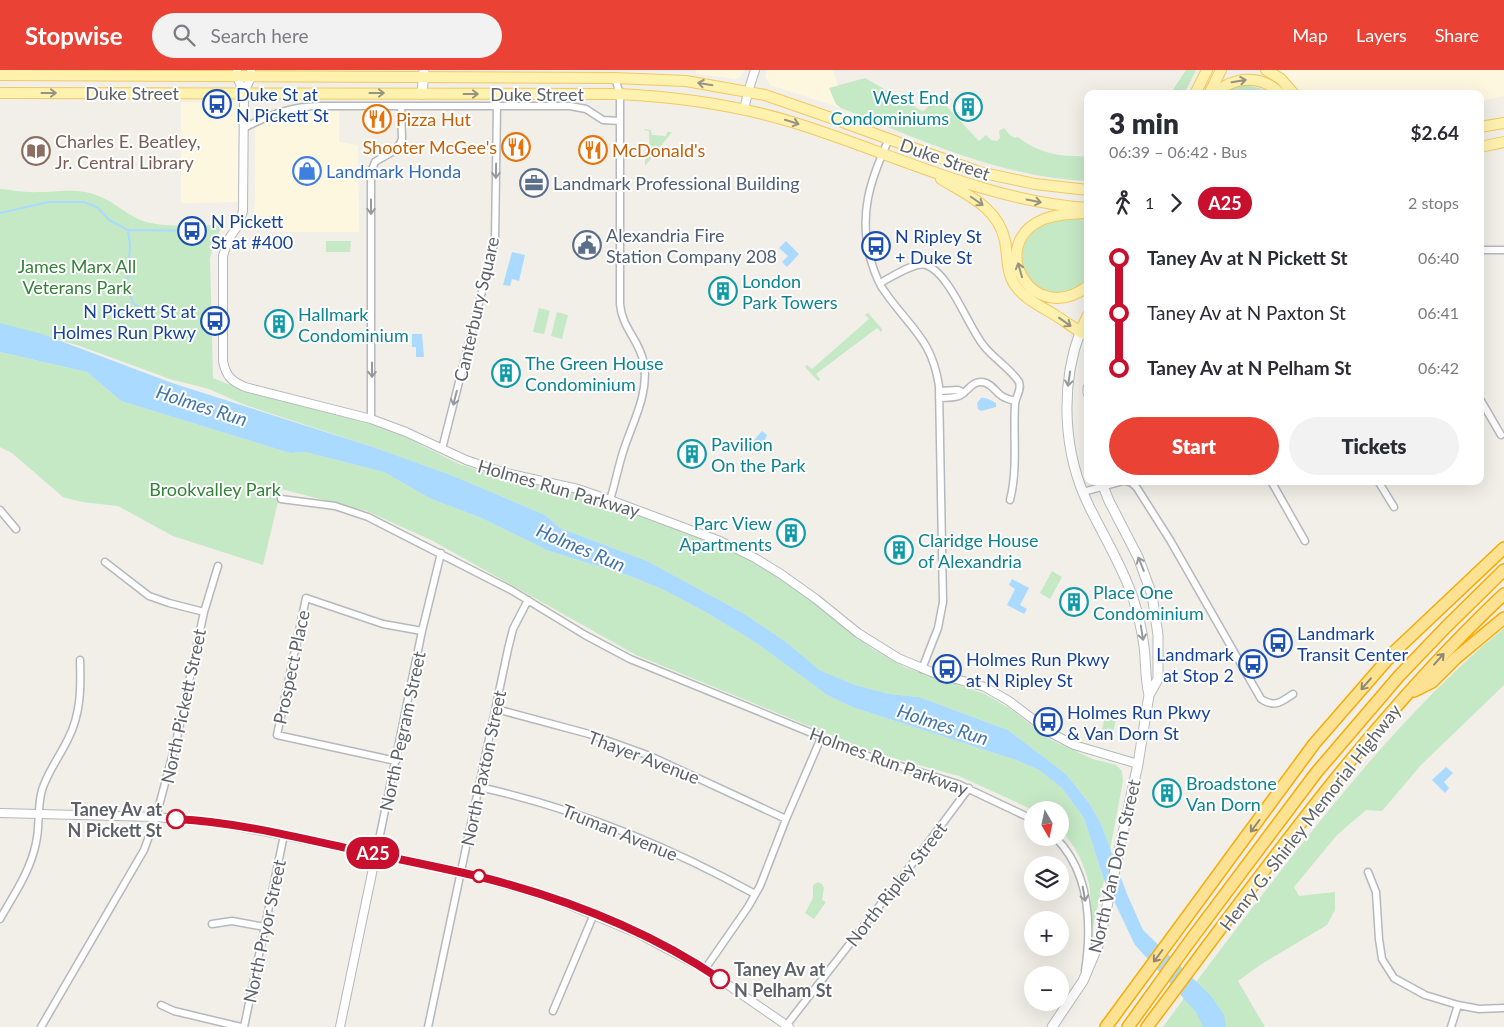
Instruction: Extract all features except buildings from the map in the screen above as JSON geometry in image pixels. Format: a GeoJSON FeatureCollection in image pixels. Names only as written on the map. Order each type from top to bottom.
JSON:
{"type":"FeatureCollection","features":[{"type":"Feature","properties":{"kind":"highway"},"geometry":{"type":"LineString","coordinates":[[1411,636],[1504,538]]}},
{"type":"Feature","properties":{"kind":"highway","name":"Henry G. Shirley Memorial Highway"},"geometry":{"type":"LineString","coordinates":[[1106,1027],[1314,744],[1363,687],[1411,636],[1504,548]]}},
{"type":"Feature","properties":{"kind":"highway"},"geometry":{"type":"LineString","coordinates":[[1128,1027],[1316,773],[1399,676],[1504,570]]}},
{"type":"Feature","properties":{"kind":"highway","name":"Henry G. Shirley Memorial Highway"},"geometry":{"type":"LineString","coordinates":[[1146,1027],[1348,762],[1451,646],[1504,594]]}},
{"type":"Feature","properties":{"kind":"highway"},"geometry":{"type":"LineString","coordinates":[[1406,695],[1432,682],[1456,658],[1504,618]]}},
{"type":"Feature","properties":{"kind":"main road"},"geometry":{"type":"LineString","coordinates":[[1197,90],[1208,70]]}},
{"type":"Feature","properties":{"kind":"main road"},"geometry":{"type":"LineString","coordinates":[[1211,90],[1221,70]]}},
{"type":"Feature","properties":{"kind":"main road"},"geometry":{"type":"LineString","coordinates":[[1266,70],[1281,79],[1291,90]]}},
{"type":"Feature","properties":{"kind":"main road","name":"Duke Street"},"geometry":{"type":"LineString","coordinates":[[0,75],[423,73],[686,81],[748,92],[795,105],[979,172],[1035,184],[1084,190]]}},
{"type":"Feature","properties":{"kind":"main road"},"geometry":{"type":"LineString","coordinates":[[422,94],[423,73]]}},
{"type":"Feature","properties":{"kind":"main road"},"geometry":{"type":"LineString","coordinates":[[1219,90],[1228,83],[1248,79],[1267,83],[1276,90]]}},
{"type":"Feature","properties":{"kind":"main road","name":"Duke Street"},"geometry":{"type":"LineString","coordinates":[[0,93],[620,94],[697,100],[794,123],[1002,194],[1056,205],[1084,208]]}},
{"type":"Feature","properties":{"kind":"main road"},"geometry":{"type":"LineString","coordinates":[[1484,126],[1504,123]]}},
{"type":"Feature","properties":{"kind":"main road"},"geometry":{"type":"LineString","coordinates":[[1484,146],[1504,142]]}},
{"type":"Feature","properties":{"kind":"main road"},"geometry":{"type":"LineString","coordinates":[[920,167],[989,209],[1004,235],[1008,268],[1014,285],[1031,300],[1084,334]]}},
{"type":"Feature","properties":{"kind":"main road"},"geometry":{"type":"LineString","coordinates":[[1084,213],[1055,216],[1033,225],[1022,237],[1017,249],[1017,258],[1019,274],[1034,292],[1058,298],[1067,297],[1084,288]]}},
{"type":"Feature","properties":{"kind":"main road","name":"North Van Dorn Street"},"geometry":{"type":"LineString","coordinates":[[1084,334],[1074,348],[1066,393],[1069,437],[1088,505],[1118,560],[1133,598],[1142,635],[1145,679],[1149,695]]}},
{"type":"Feature","properties":{"kind":"main road","name":"North Van Dorn Street"},"geometry":{"type":"LineString","coordinates":[[1052,1027],[1083,981],[1099,943],[1138,764],[1149,695],[1158,679],[1158,635],[1154,606],[1146,577],[1102,485]]}},
{"type":"Feature","properties":{"kind":"street"},"geometry":{"type":"LineString","coordinates":[[744,110],[755,70]]}},
{"type":"Feature","properties":{"kind":"street"},"geometry":{"type":"LineString","coordinates":[[237,73],[244,93]]}},
{"type":"Feature","properties":{"kind":"street"},"geometry":{"type":"LineString","coordinates":[[244,128],[244,93],[251,73]]}},
{"type":"Feature","properties":{"kind":"street"},"geometry":{"type":"LineString","coordinates":[[610,500],[623,452],[641,402],[645,380],[640,350],[625,326],[620,304],[621,78]]}},
{"type":"Feature","properties":{"kind":"street","name":"Duke Street"},"geometry":{"type":"LineString","coordinates":[[244,128],[268,116],[300,107],[321,106],[575,107],[590,111],[603,120],[620,120]]}},
{"type":"Feature","properties":{"kind":"street"},"geometry":{"type":"LineString","coordinates":[[371,419],[371,172],[375,162],[392,153],[400,144],[402,106]]}},
{"type":"Feature","properties":{"kind":"street","name":"Canterbury Square"},"geometry":{"type":"LineString","coordinates":[[442,449],[495,240],[497,106]]}},
{"type":"Feature","properties":{"kind":"street","name":"Holmes Run Parkway"},"geometry":{"type":"LineString","coordinates":[[244,128],[243,211],[239,224],[225,247],[223,256],[223,361],[230,379],[246,386],[371,419],[406,432],[466,460],[502,472],[578,490],[610,500],[709,536],[755,558],[797,584],[870,642],[898,658],[922,669],[985,687],[1009,701],[1051,733],[1074,745],[1138,764]]}},
{"type":"Feature","properties":{"kind":"street"},"geometry":{"type":"LineString","coordinates":[[889,139],[875,169],[868,193],[866,213],[868,249],[880,283],[925,344],[935,367],[939,391],[943,602],[938,628],[922,669]]}},
{"type":"Feature","properties":{"kind":"street"},"geometry":{"type":"LineString","coordinates":[[1484,250],[1504,250]]}},
{"type":"Feature","properties":{"kind":"street"},"geometry":{"type":"LineString","coordinates":[[880,283],[918,264],[928,266],[934,270],[952,291],[982,345],[1019,382],[1021,387],[1015,401],[1014,485],[1010,500]]}},
{"type":"Feature","properties":{"kind":"street"},"geometry":{"type":"LineString","coordinates":[[939,398],[958,396],[975,384],[986,383],[1005,399],[1015,401]]}},
{"type":"Feature","properties":{"kind":"street"},"geometry":{"type":"LineString","coordinates":[[939,391],[958,390],[964,393]]}},
{"type":"Feature","properties":{"kind":"street"},"geometry":{"type":"LineString","coordinates":[[1484,406],[1501,435]]}},
{"type":"Feature","properties":{"kind":"street"},"geometry":{"type":"LineString","coordinates":[[1083,492],[1100,485]]}},
{"type":"Feature","properties":{"kind":"street"},"geometry":{"type":"LineString","coordinates":[[1134,485],[1170,540],[1262,699],[1269,704],[1279,703],[1293,694]]}},
{"type":"Feature","properties":{"kind":"street"},"geometry":{"type":"LineString","coordinates":[[1273,485],[1305,541]]}},
{"type":"Feature","properties":{"kind":"street"},"geometry":{"type":"LineString","coordinates":[[1380,485],[1394,507]]}},
{"type":"Feature","properties":{"kind":"street","name":"Holmes Run Parkway"},"geometry":{"type":"LineString","coordinates":[[281,499],[316,503],[351,511],[386,526],[498,583],[591,639],[630,659],[881,761],[969,788],[1024,815]]}},
{"type":"Feature","properties":{"kind":"street"},"geometry":{"type":"LineString","coordinates":[[0,510],[16,529]]}},
{"type":"Feature","properties":{"kind":"street","name":"North Pegram Street"},"geometry":{"type":"LineString","coordinates":[[340,1027],[440,553]]}},
{"type":"Feature","properties":{"kind":"street"},"geometry":{"type":"LineString","coordinates":[[104,562],[148,596],[204,612]]}},
{"type":"Feature","properties":{"kind":"street","name":"North Pickett Street"},"geometry":{"type":"LineString","coordinates":[[41,1027],[144,850],[156,817],[171,763],[204,612],[218,566]]}},
{"type":"Feature","properties":{"kind":"street","name":"Prospect Place"},"geometry":{"type":"LineString","coordinates":[[396,761],[277,735],[306,598],[383,624],[422,632]]}},
{"type":"Feature","properties":{"kind":"street","name":"North Paxton Street"},"geometry":{"type":"LineString","coordinates":[[428,1027],[513,629],[528,600]]}},
{"type":"Feature","properties":{"kind":"street"},"geometry":{"type":"LineString","coordinates":[[0,919],[26,874],[37,841],[38,814],[44,784],[69,737],[79,707],[80,660]]}},
{"type":"Feature","properties":{"kind":"street","name":"Thayer Avenue"},"geometry":{"type":"LineString","coordinates":[[496,709],[573,730],[634,750],[678,768],[786,819]]}},
{"type":"Feature","properties":{"kind":"street"},"geometry":{"type":"LineString","coordinates":[[705,969],[755,894],[772,859],[786,819],[821,738]]}},
{"type":"Feature","properties":{"kind":"street","name":"Truman Avenue"},"geometry":{"type":"LineString","coordinates":[[479,788],[550,805],[610,825],[656,844],[755,894]]}},
{"type":"Feature","properties":{"kind":"street","name":"North Ripley Street"},"geometry":{"type":"LineString","coordinates":[[787,1026],[920,856],[969,788]]}},
{"type":"Feature","properties":{"kind":"street"},"geometry":{"type":"LineString","coordinates":[[0,813],[156,817],[221,823],[462,872],[555,899],[594,914],[653,941],[705,969],[787,1026]]}},
{"type":"Feature","properties":{"kind":"street","name":"North Pryor Street"},"geometry":{"type":"LineString","coordinates":[[243,1027],[284,835]]}},
{"type":"Feature","properties":{"kind":"street"},"geometry":{"type":"LineString","coordinates":[[1063,846],[1079,873],[1086,900],[1088,916],[1083,981]]}},
{"type":"Feature","properties":{"kind":"street"},"geometry":{"type":"LineString","coordinates":[[1368,872],[1376,892],[1382,959],[1394,978],[1425,995],[1458,1005],[1479,1009],[1504,1008]]}},
{"type":"Feature","properties":{"kind":"street"},"geometry":{"type":"LineString","coordinates":[[554,1011],[594,914]]}},
{"type":"Feature","properties":{"kind":"street"},"geometry":{"type":"LineString","coordinates":[[212,924],[232,921],[265,927]]}},
{"type":"Feature","properties":{"kind":"street"},"geometry":{"type":"LineString","coordinates":[[161,1005],[174,1011],[243,1027]]}},
{"type":"Feature","properties":{"kind":"street"},"geometry":{"type":"LineString","coordinates":[[1451,1027],[1458,1005]]}},
{"type":"Feature","properties":{"kind":"shaded area"},"geometry":{"type":"Polygon","coordinates":[[[696,70],[745,70],[736,79],[696,74],[696,70]]]}},
{"type":"Feature","properties":{"kind":"shaded area"},"geometry":{"type":"Polygon","coordinates":[[[767,70],[833,70],[838,86],[830,88],[836,104],[841,108],[770,85],[765,77],[767,70]]]}},
{"type":"Feature","properties":{"kind":"shaded area"},"geometry":{"type":"Polygon","coordinates":[[[1279,70],[1504,70],[1504,96],[1484,100],[1484,90],[1297,90],[1279,70]]]}},
{"type":"Feature","properties":{"kind":"shaded area"},"geometry":{"type":"Polygon","coordinates":[[[181,102],[232,103],[238,108],[238,202],[181,203],[181,102]]]}},
{"type":"Feature","properties":{"kind":"shaded area","name":"Landmark Honda"},"geometry":{"type":"Polygon","coordinates":[[[311,111],[339,111],[339,142],[358,145],[359,232],[271,232],[252,223],[255,203],[255,128],[280,117],[311,111]]]}},
{"type":"Feature","properties":{"kind":"green space"},"geometry":{"type":"Polygon","coordinates":[[[1186,70],[1196,70],[1186,90],[1173,90],[1186,70]]]}},
{"type":"Feature","properties":{"kind":"green space"},"geometry":{"type":"Polygon","coordinates":[[[865,78],[922,111],[925,110],[936,95],[979,141],[986,135],[991,140],[997,141],[1000,138],[999,131],[1004,128],[1010,135],[1015,138],[1018,137],[1042,151],[1059,155],[1084,156],[1084,181],[1054,178],[1023,172],[961,155],[841,108],[836,104],[829,88],[865,78]]]}},
{"type":"Feature","properties":{"kind":"green space"},"geometry":{"type":"Polygon","coordinates":[[[1246,85],[1264,90],[1227,90],[1246,85]]]}},
{"type":"Feature","properties":{"kind":"green space"},"geometry":{"type":"Polygon","coordinates":[[[645,129],[651,130],[652,135],[666,136],[667,132],[672,132],[645,166],[645,156],[650,156],[649,131],[645,129]]]}},
{"type":"Feature","properties":{"kind":"green space","name":"James Marx All Veterans Park"},"geometry":{"type":"Polygon","coordinates":[[[0,189],[29,192],[79,191],[103,198],[146,222],[174,226],[223,225],[218,234],[221,235],[212,249],[210,259],[213,378],[253,394],[368,423],[405,437],[459,464],[481,471],[575,493],[705,540],[744,558],[784,580],[815,602],[871,648],[904,667],[985,694],[1009,708],[1051,740],[1093,759],[1116,765],[1122,771],[1123,781],[1110,850],[1101,824],[1089,803],[1066,774],[1008,730],[919,697],[889,694],[855,685],[818,670],[786,642],[743,613],[647,561],[560,528],[545,515],[451,475],[245,405],[209,389],[170,379],[80,346],[0,323],[0,189]]]}},
{"type":"Feature","properties":{"kind":"green space"},"geometry":{"type":"Polygon","coordinates":[[[1084,218],[1084,283],[1065,293],[1046,293],[1032,283],[1024,267],[1023,249],[1033,233],[1053,221],[1084,218]]]}},
{"type":"Feature","properties":{"kind":"green space"},"geometry":{"type":"Polygon","coordinates":[[[326,241],[351,241],[350,252],[326,252],[326,241]]]}},
{"type":"Feature","properties":{"kind":"green space"},"geometry":{"type":"Polygon","coordinates":[[[539,308],[550,311],[544,334],[533,332],[539,308]]]}},
{"type":"Feature","properties":{"kind":"green space"},"geometry":{"type":"Polygon","coordinates":[[[557,312],[568,315],[562,339],[551,336],[557,312]]]}},
{"type":"Feature","properties":{"kind":"green space"},"geometry":{"type":"Polygon","coordinates":[[[867,313],[882,331],[877,328],[816,374],[820,379],[818,381],[805,367],[807,365],[812,369],[869,319],[865,315],[867,313]]]}},
{"type":"Feature","properties":{"kind":"green space","name":"Brookvalley Park"},"geometry":{"type":"Polygon","coordinates":[[[0,352],[87,372],[121,401],[290,453],[305,452],[384,472],[431,499],[479,517],[549,551],[630,576],[664,590],[709,614],[758,644],[827,695],[852,707],[1016,760],[1039,770],[1062,788],[1084,818],[1104,880],[1090,939],[1091,904],[1089,884],[1085,869],[1069,840],[1069,801],[1024,801],[1024,806],[959,776],[875,753],[636,655],[433,541],[367,511],[281,489],[263,565],[173,536],[118,506],[82,502],[63,497],[12,453],[0,447],[0,352]]]}},
{"type":"Feature","properties":{"kind":"green space"},"geometry":{"type":"Polygon","coordinates":[[[1052,571],[1062,577],[1050,599],[1040,593],[1052,571]]]}},
{"type":"Feature","properties":{"kind":"green space"},"geometry":{"type":"Polygon","coordinates":[[[1504,628],[1504,685],[1421,765],[1382,811],[1366,810],[1337,835],[1294,887],[1299,896],[1335,892],[1335,910],[1327,925],[1260,965],[1238,981],[1265,1027],[1163,1027],[1293,855],[1367,765],[1446,680],[1504,628]]]}},
{"type":"Feature","properties":{"kind":"green space"},"geometry":{"type":"Polygon","coordinates":[[[1107,709],[1118,711],[1112,736],[1101,733],[1107,709]]]}},
{"type":"Feature","properties":{"kind":"green space"},"geometry":{"type":"Polygon","coordinates":[[[818,882],[824,888],[822,900],[826,902],[814,919],[805,913],[813,898],[813,885],[818,882]]]}},
{"type":"Feature","properties":{"kind":"water"},"geometry":{"type":"Polygon","coordinates":[[[786,241],[799,254],[787,267],[782,262],[788,256],[779,248],[786,241]]]}},
{"type":"Feature","properties":{"kind":"water"},"geometry":{"type":"Polygon","coordinates":[[[512,252],[525,255],[519,281],[512,279],[510,286],[503,285],[512,252]]]}},
{"type":"Feature","properties":{"kind":"water","name":"Holmes Run"},"geometry":{"type":"Polygon","coordinates":[[[0,323],[42,334],[172,383],[376,448],[451,475],[545,515],[560,528],[647,561],[743,613],[786,642],[819,670],[855,685],[889,694],[919,697],[1008,730],[1066,774],[1089,803],[1101,824],[1127,894],[1143,930],[1211,996],[1224,1015],[1226,1027],[1203,1027],[1196,1012],[1135,945],[1104,880],[1084,818],[1062,788],[1039,770],[1016,760],[852,707],[827,695],[758,644],[709,614],[664,590],[630,576],[549,551],[479,517],[431,499],[384,472],[305,452],[290,453],[121,401],[87,372],[0,352],[0,323]]]}},
{"type":"Feature","properties":{"kind":"water"},"geometry":{"type":"Polygon","coordinates":[[[412,334],[422,334],[424,357],[416,357],[416,347],[412,347],[412,334]]]}},
{"type":"Feature","properties":{"kind":"water"},"geometry":{"type":"Polygon","coordinates":[[[981,398],[996,403],[996,407],[981,411],[978,409],[977,403],[981,398]]]}},
{"type":"Feature","properties":{"kind":"water"},"geometry":{"type":"Polygon","coordinates":[[[762,431],[767,435],[759,454],[748,447],[762,431]]]}},
{"type":"Feature","properties":{"kind":"water"},"geometry":{"type":"Polygon","coordinates":[[[1012,579],[1029,588],[1020,605],[1027,609],[1024,614],[1007,605],[1015,589],[1009,585],[1012,579]]]}},
{"type":"Feature","properties":{"kind":"water"},"geometry":{"type":"Polygon","coordinates":[[[1446,767],[1453,773],[1444,782],[1449,788],[1445,793],[1432,780],[1446,767]]]}},
{"type":"Feature","properties":{"kind":"waterway"},"geometry":{"type":"LineString","coordinates":[[0,213],[49,202],[84,202],[98,208],[109,220],[128,230],[204,231]]}},
{"type":"Feature","properties":{"kind":"waterway"},"geometry":{"type":"LineString","coordinates":[[128,230],[130,245],[127,286],[133,303],[153,317]]}},
{"type":"Feature","properties":{"kind":"bus line","name":"A25"},"geometry":{"type":"LineString","coordinates":[[176,819],[221,823],[330,844],[462,872],[513,886],[555,899],[614,923],[660,945],[720,979]]}},
{"type":"Feature","properties":{"kind":"place","name":"Duke St at N Pickett St"},"geometry":{"type":"Point","coordinates":[217,104]}},
{"type":"Feature","properties":{"kind":"place","name":"West End Condominiums"},"geometry":{"type":"Point","coordinates":[968,107]}},
{"type":"Feature","properties":{"kind":"place","name":"Pizza Hut"},"geometry":{"type":"Point","coordinates":[377,119]}},
{"type":"Feature","properties":{"kind":"place","name":"Shooter McGee's"},"geometry":{"type":"Point","coordinates":[516,147]}},
{"type":"Feature","properties":{"kind":"place","name":"McDonald's"},"geometry":{"type":"Point","coordinates":[593,150]}},
{"type":"Feature","properties":{"kind":"place","name":"Charles E. Beatley, Jr. Central Library"},"geometry":{"type":"Point","coordinates":[36,151]}},
{"type":"Feature","properties":{"kind":"place","name":"Landmark Honda"},"geometry":{"type":"Point","coordinates":[307,171]}},
{"type":"Feature","properties":{"kind":"place","name":"Landmark Professional Building"},"geometry":{"type":"Point","coordinates":[534,183]}},
{"type":"Feature","properties":{"kind":"place","name":"N Pickett St at #400"},"geometry":{"type":"Point","coordinates":[192,231]}},
{"type":"Feature","properties":{"kind":"place","name":"Alexandria Fire Station Company 208"},"geometry":{"type":"Point","coordinates":[587,245]}},
{"type":"Feature","properties":{"kind":"place","name":"N Ripley St + Duke St"},"geometry":{"type":"Point","coordinates":[876,246]}},
{"type":"Feature","properties":{"kind":"place","name":"London Park Towers"},"geometry":{"type":"Point","coordinates":[723,291]}},
{"type":"Feature","properties":{"kind":"place","name":"N Pickett St at Holmes Run Pkwy"},"geometry":{"type":"Point","coordinates":[215,321]}},
{"type":"Feature","properties":{"kind":"place","name":"Hallmark Condominium"},"geometry":{"type":"Point","coordinates":[279,324]}},
{"type":"Feature","properties":{"kind":"place","name":"The Green House Condominium"},"geometry":{"type":"Point","coordinates":[506,373]}},
{"type":"Feature","properties":{"kind":"place","name":"Pavilion On the Park"},"geometry":{"type":"Point","coordinates":[692,454]}},
{"type":"Feature","properties":{"kind":"place","name":"Parc View Apartments"},"geometry":{"type":"Point","coordinates":[791,533]}},
{"type":"Feature","properties":{"kind":"place","name":"Claridge House of Alexandria"},"geometry":{"type":"Point","coordinates":[899,550]}},
{"type":"Feature","properties":{"kind":"place","name":"Place One Condominium"},"geometry":{"type":"Point","coordinates":[1074,602]}},
{"type":"Feature","properties":{"kind":"place","name":"Landmark Transit Center"},"geometry":{"type":"Point","coordinates":[1278,643]}},
{"type":"Feature","properties":{"kind":"place","name":"Landmark at Stop 2"},"geometry":{"type":"Point","coordinates":[1253,664]}},
{"type":"Feature","properties":{"kind":"place","name":"Holmes Run Pkwy at N Ripley St"},"geometry":{"type":"Point","coordinates":[947,669]}},
{"type":"Feature","properties":{"kind":"place","name":"Holmes Run Pkwy & Van Dorn St"},"geometry":{"type":"Point","coordinates":[1048,722]}},
{"type":"Feature","properties":{"kind":"place","name":"Broadstone Van Dorn"},"geometry":{"type":"Point","coordinates":[1167,793]}},
{"type":"Feature","properties":{"kind":"place","name":"Taney Av at N Pickett St"},"geometry":{"type":"Point","coordinates":[176,819]}},
{"type":"Feature","properties":{"kind":"place","name":"Taney Av at N Pelham St"},"geometry":{"type":"Point","coordinates":[720,979]}}]}
